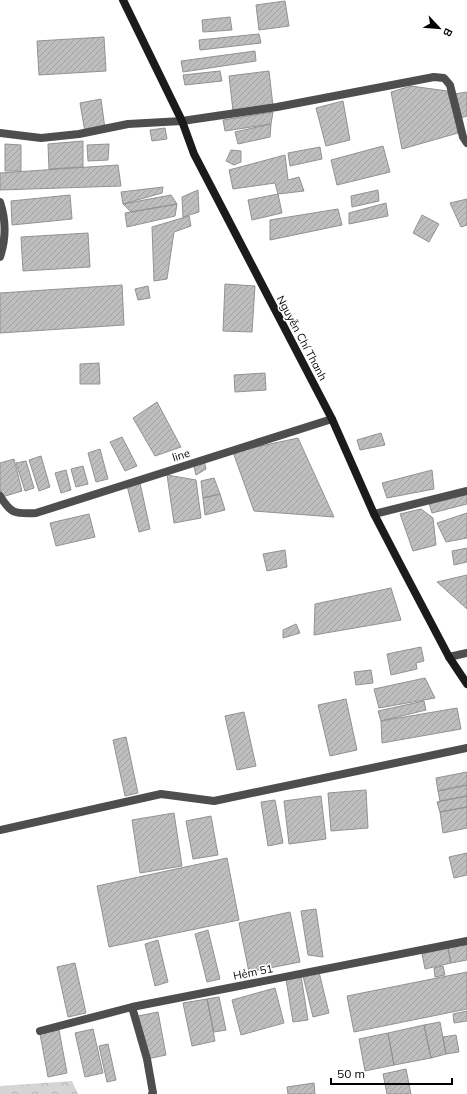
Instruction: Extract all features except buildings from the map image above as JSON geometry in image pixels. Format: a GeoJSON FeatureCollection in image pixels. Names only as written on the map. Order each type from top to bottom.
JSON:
{"type":"FeatureCollection","features":[{"type":"Feature","properties":{"kind":"main road","name":"Nguyễn Chí Thanh"},"geometry":{"type":"LineString","coordinates":[[123,0],[182,120],[194,154],[332,419],[374,514],[449,657],[467,684]]}},
{"type":"Feature","properties":{"kind":"street"},"geometry":{"type":"LineString","coordinates":[[0,134],[41,138],[79,134],[128,124],[182,120],[277,107],[434,77],[444,78],[450,85],[463,137],[467,143]]}},
{"type":"Feature","properties":{"kind":"street"},"geometry":{"type":"LineString","coordinates":[[0,202],[5,233],[0,257]]}},
{"type":"Feature","properties":{"kind":"street","name":"line"},"geometry":{"type":"LineString","coordinates":[[0,496],[8,510],[17,514],[36,513],[332,419]]}},
{"type":"Feature","properties":{"kind":"street"},"geometry":{"type":"LineString","coordinates":[[374,514],[467,491]]}},
{"type":"Feature","properties":{"kind":"street"},"geometry":{"type":"LineString","coordinates":[[449,657],[467,652]]}},
{"type":"Feature","properties":{"kind":"street"},"geometry":{"type":"LineString","coordinates":[[0,830],[161,794],[214,800],[467,748]]}},
{"type":"Feature","properties":{"kind":"street","name":"Hẻm 51"},"geometry":{"type":"LineString","coordinates":[[40,1031],[132,1007],[467,941]]}},
{"type":"Feature","properties":{"kind":"street"},"geometry":{"type":"LineString","coordinates":[[132,1007],[147,1059],[152,1094]]}},
{"type":"Feature","properties":{"kind":"green space"},"geometry":{"type":"Polygon","coordinates":[[[72,1081],[78,1094],[0,1094],[0,1086],[72,1081]]]}}]}
